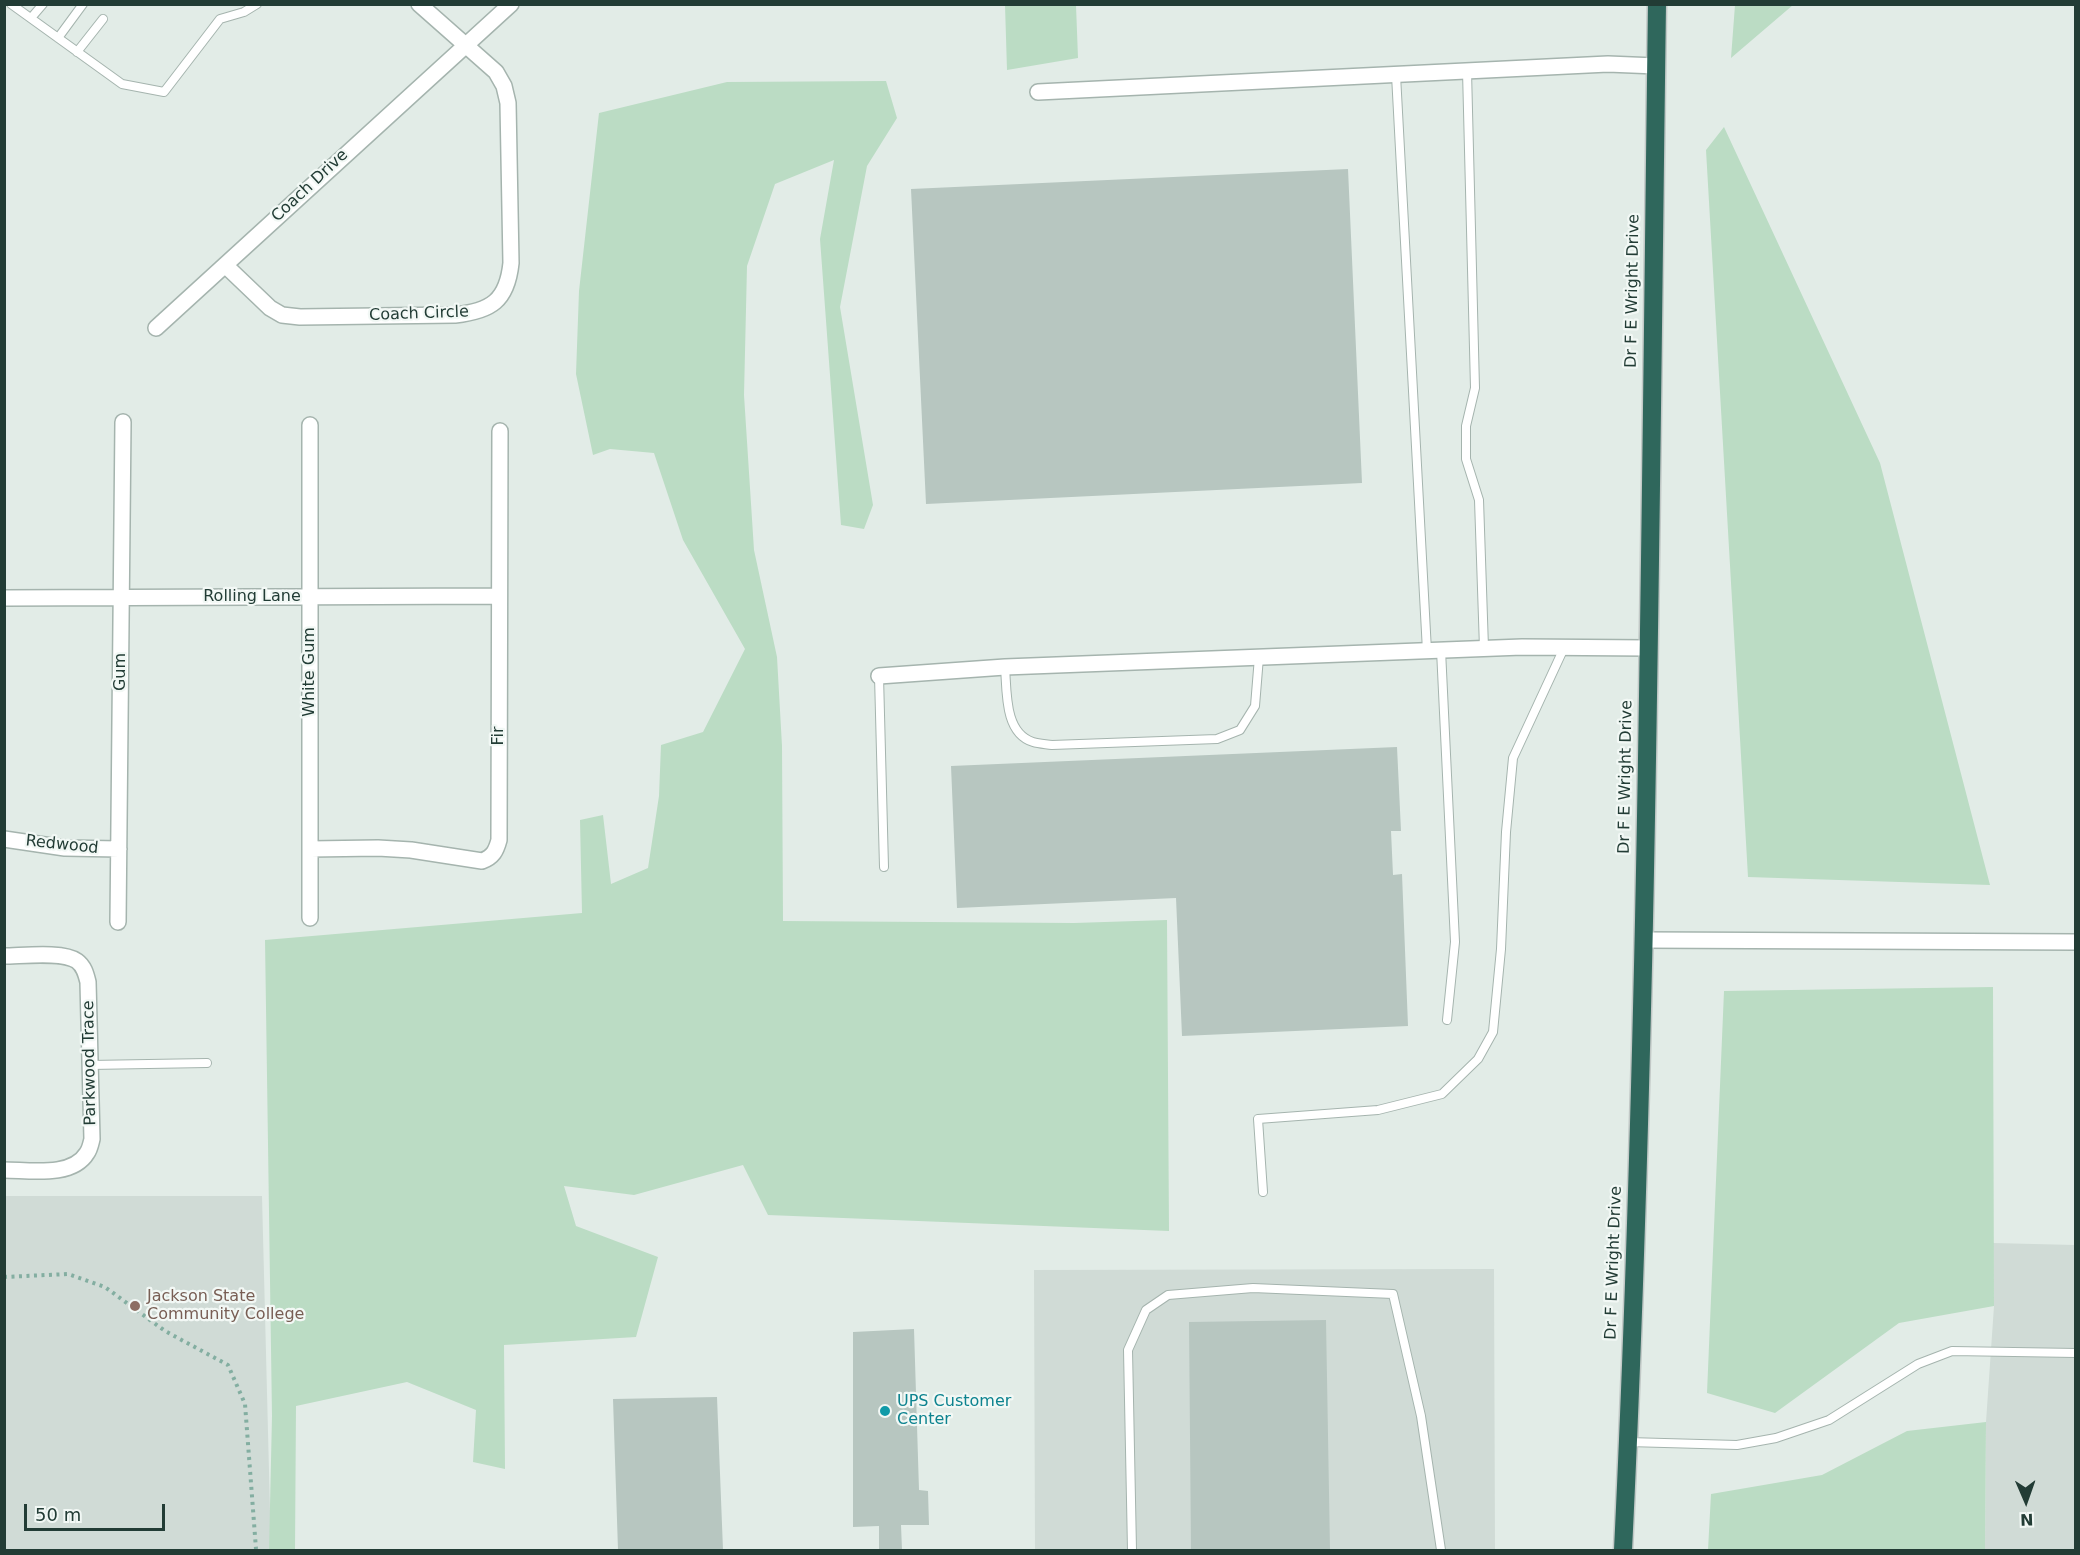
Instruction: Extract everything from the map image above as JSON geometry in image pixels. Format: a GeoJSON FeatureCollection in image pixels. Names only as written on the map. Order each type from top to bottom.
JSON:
{"type":"FeatureCollection","features":[{"type":"Feature","properties":{"kind":"highway","name":"Dr F E Wright Drive"},"geometry":{"type":"LineString","coordinates":[[1623,1551],[1643,940],[1657,4]]}},
{"type":"Feature","properties":{"kind":"street"},"geometry":{"type":"LineString","coordinates":[[419,4],[465,44]]}},
{"type":"Feature","properties":{"kind":"street","name":"Coach Drive"},"geometry":{"type":"LineString","coordinates":[[156,328],[511,4]]}},
{"type":"Feature","properties":{"kind":"street","name":"Coach Circle"},"geometry":{"type":"LineString","coordinates":[[225,265],[270,308],[282,315],[300,317],[455,315],[476,313],[490,306],[500,296],[509,281],[511,263],[508,103],[504,86],[496,72],[465,44]]}},
{"type":"Feature","properties":{"kind":"street"},"geometry":{"type":"LineString","coordinates":[[1038,92],[1608,64],[1656,66]]}},
{"type":"Feature","properties":{"kind":"street","name":"Gum"},"geometry":{"type":"LineString","coordinates":[[118,922],[123,422]]}},
{"type":"Feature","properties":{"kind":"street","name":"White Gum"},"geometry":{"type":"LineString","coordinates":[[310,425],[310,918]]}},
{"type":"Feature","properties":{"kind":"street","name":"Fir"},"geometry":{"type":"LineString","coordinates":[[310,849],[411,850],[482,861],[490,858],[496,851],[499,840],[500,431]]}},
{"type":"Feature","properties":{"kind":"street","name":"Rolling Lane"},"geometry":{"type":"LineString","coordinates":[[4,598],[499,596]]}},
{"type":"Feature","properties":{"kind":"street"},"geometry":{"type":"LineString","coordinates":[[879,676],[1005,667],[1484,648],[1648,648]]}},
{"type":"Feature","properties":{"kind":"street","name":"Redwood"},"geometry":{"type":"LineString","coordinates":[[4,839],[65,848],[119,849]]}},
{"type":"Feature","properties":{"kind":"street"},"geometry":{"type":"LineString","coordinates":[[1643,940],[2076,942]]}},
{"type":"Feature","properties":{"kind":"street","name":"Parkwood Trace"},"geometry":{"type":"LineString","coordinates":[[4,956],[61,956],[76,960],[83,968],[88,982],[92,1139],[87,1153],[80,1161],[69,1167],[54,1170],[4,1170]]}},
{"type":"Feature","properties":{"kind":"lane"},"geometry":{"type":"LineString","coordinates":[[11,4],[122,84],[164,92],[220,19],[244,12],[257,4]]}},
{"type":"Feature","properties":{"kind":"lane"},"geometry":{"type":"LineString","coordinates":[[31,18],[43,4]]}},
{"type":"Feature","properties":{"kind":"lane"},"geometry":{"type":"LineString","coordinates":[[58,38],[83,4]]}},
{"type":"Feature","properties":{"kind":"lane"},"geometry":{"type":"LineString","coordinates":[[76,52],[103,19]]}},
{"type":"Feature","properties":{"kind":"lane"},"geometry":{"type":"LineString","coordinates":[[1467,71],[1475,388],[1466,426],[1466,459],[1479,500],[1484,648]]}},
{"type":"Feature","properties":{"kind":"lane"},"geometry":{"type":"LineString","coordinates":[[1396,75],[1455,942],[1447,1020]]}},
{"type":"Feature","properties":{"kind":"lane"},"geometry":{"type":"LineString","coordinates":[[1263,1192],[1258,1119],[1378,1110],[1442,1094],[1478,1059],[1493,1032],[1501,949],[1506,832],[1513,758],[1564,648]]}},
{"type":"Feature","properties":{"kind":"lane"},"geometry":{"type":"LineString","coordinates":[[1005,667],[1009,714],[1018,732],[1031,742],[1052,745],[1217,738],[1240,730],[1255,706],[1259,657]]}},
{"type":"Feature","properties":{"kind":"lane"},"geometry":{"type":"LineString","coordinates":[[879,676],[884,867]]}},
{"type":"Feature","properties":{"kind":"lane"},"geometry":{"type":"LineString","coordinates":[[90,1065],[207,1063]]}},
{"type":"Feature","properties":{"kind":"lane"},"geometry":{"type":"LineString","coordinates":[[1132,1551],[1128,1350],[1146,1310],[1168,1295],[1253,1288],[1393,1294],[1421,1416],[1441,1551]]}},
{"type":"Feature","properties":{"kind":"lane"},"geometry":{"type":"LineString","coordinates":[[1628,1442],[1737,1445],[1776,1438],[1829,1420],[1918,1364],[1952,1352],[2076,1353]]}},
{"type":"Feature","properties":{"kind":"path"},"geometry":{"type":"LineString","coordinates":[[4,1277],[68,1274],[105,1287],[165,1330],[228,1365],[245,1404],[255,1549]]}},
{"type":"Feature","properties":{"kind":"shaded area","name":"Jackson State Community College"},"geometry":{"type":"Polygon","coordinates":[[[5,1196],[262,1196],[271,1550],[5,1550],[5,1196]]]}},
{"type":"Feature","properties":{"kind":"shaded area"},"geometry":{"type":"Polygon","coordinates":[[[1993,1243],[2075,1245],[2075,1550],[1985,1550],[1986,1422],[1994,1306],[1993,1243]]]}},
{"type":"Feature","properties":{"kind":"shaded area"},"geometry":{"type":"Polygon","coordinates":[[[1494,1269],[1495,1550],[1035,1550],[1034,1270],[1494,1269]]]}},
{"type":"Feature","properties":{"kind":"green space"},"geometry":{"type":"Polygon","coordinates":[[[1735,4],[1793,5],[1731,58],[1735,4]]]}},
{"type":"Feature","properties":{"kind":"green space"},"geometry":{"type":"Polygon","coordinates":[[[1005,5],[1076,5],[1078,58],[1007,70],[1005,5]]]}},
{"type":"Feature","properties":{"kind":"green space"},"geometry":{"type":"Polygon","coordinates":[[[886,81],[897,118],[867,166],[840,307],[873,505],[864,529],[841,525],[820,239],[834,160],[775,184],[747,266],[744,395],[754,550],[777,657],[782,746],[783,921],[1074,923],[1167,920],[1169,1231],[768,1215],[743,1165],[634,1195],[564,1186],[576,1226],[658,1257],[636,1337],[504,1345],[505,1469],[473,1462],[476,1410],[407,1382],[296,1406],[295,1550],[269,1550],[272,1416],[265,940],[582,913],[580,820],[603,815],[611,884],[648,868],[659,796],[661,745],[703,732],[745,649],[683,540],[654,453],[610,449],[593,455],[576,374],[579,291],[599,113],[727,82],[886,81]]]}},
{"type":"Feature","properties":{"kind":"green space"},"geometry":{"type":"Polygon","coordinates":[[[1724,127],[1880,463],[1990,885],[1748,877],[1706,150],[1724,127]]]}},
{"type":"Feature","properties":{"kind":"green space"},"geometry":{"type":"Polygon","coordinates":[[[1993,987],[1994,1306],[1899,1323],[1775,1413],[1707,1393],[1724,991],[1993,987]]]}},
{"type":"Feature","properties":{"kind":"green space"},"geometry":{"type":"Polygon","coordinates":[[[1986,1422],[1985,1550],[1708,1550],[1711,1494],[1822,1475],[1907,1431],[1986,1422]]]}},
{"type":"Feature","properties":{"kind":"building"},"geometry":{"type":"Polygon","coordinates":[[[1348,169],[1362,483],[926,504],[911,189],[1348,169]]]}},
{"type":"Feature","properties":{"kind":"building"},"geometry":{"type":"Polygon","coordinates":[[[1397,747],[1401,831],[1391,831],[1393,875],[1402,874],[1408,1026],[1182,1036],[1176,898],[957,908],[951,766],[1397,747]]]}},
{"type":"Feature","properties":{"kind":"building"},"geometry":{"type":"Polygon","coordinates":[[[1326,1320],[1330,1550],[1191,1550],[1189,1322],[1326,1320]]]}},
{"type":"Feature","properties":{"kind":"building","name":"UPS Customer Center"},"geometry":{"type":"Polygon","coordinates":[[[914,1329],[919,1490],[928,1491],[929,1525],[901,1525],[902,1550],[879,1550],[879,1526],[853,1527],[853,1332],[914,1329]]]}},
{"type":"Feature","properties":{"kind":"building"},"geometry":{"type":"Polygon","coordinates":[[[717,1397],[723,1550],[618,1550],[613,1399],[717,1397]]]}},
{"type":"Feature","properties":{"kind":"place","name":"Jackson State Community College"},"geometry":{"type":"Point","coordinates":[135,1306]}},
{"type":"Feature","properties":{"kind":"place","name":"UPS Customer Center"},"geometry":{"type":"Point","coordinates":[885,1411]}}]}
